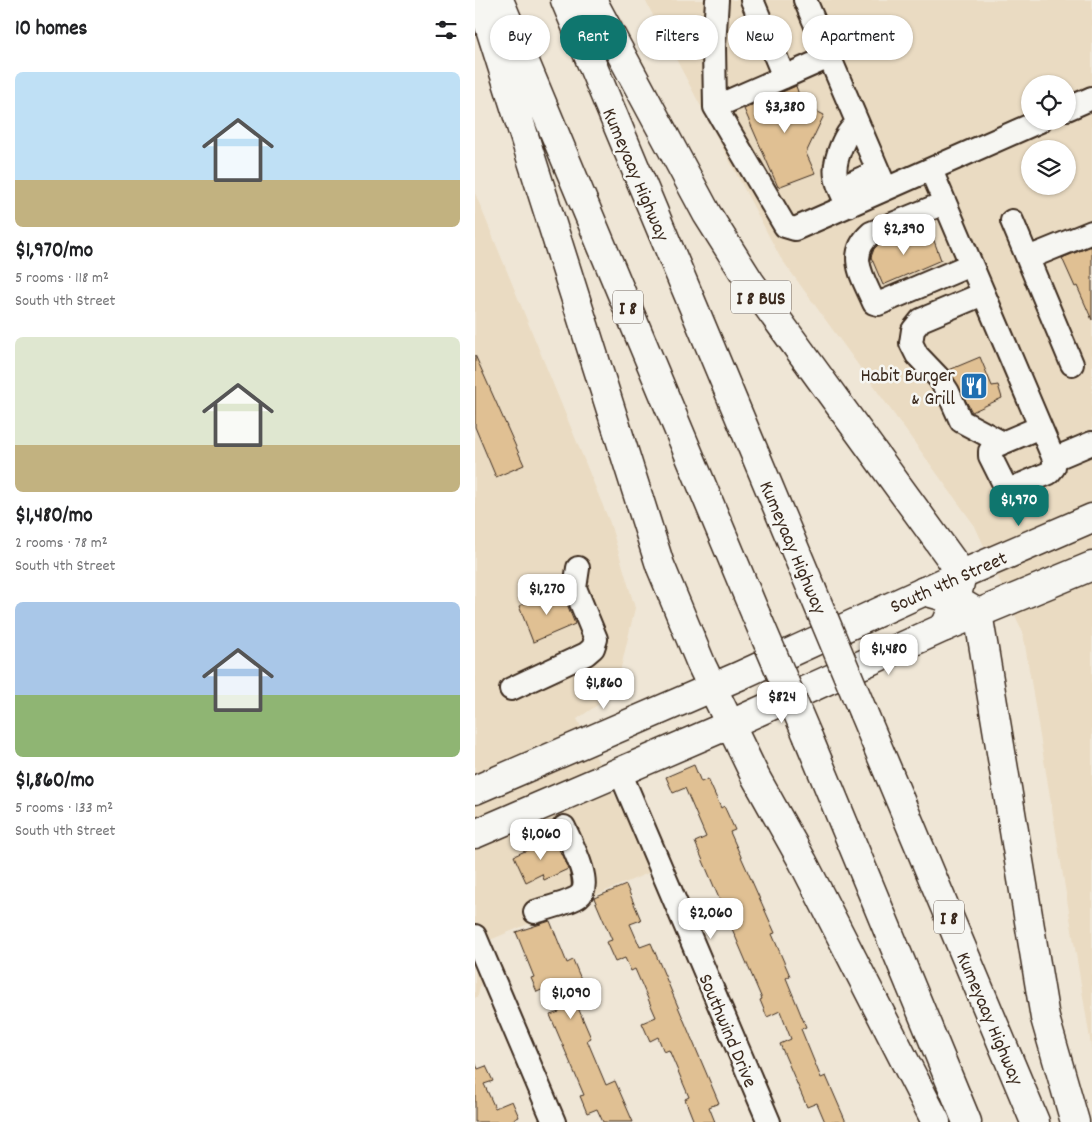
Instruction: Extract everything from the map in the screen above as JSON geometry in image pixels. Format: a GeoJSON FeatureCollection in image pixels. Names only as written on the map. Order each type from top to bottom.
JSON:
{"type":"FeatureCollection","features":[{"type":"Feature","properties":{"kind":"main road"},"geometry":{"type":"LineString","coordinates":[[481,0],[660,565],[731,724],[936,1122]]}},
{"type":"Feature","properties":{"kind":"main road","name":"I 8"},"geometry":{"type":"LineString","coordinates":[[499,0],[967,1122]]}},
{"type":"Feature","properties":{"kind":"main road","name":"Kumeyaay Highway"},"geometry":{"type":"LineString","coordinates":[[565,0],[1035,1122]]}},
{"type":"Feature","properties":{"kind":"main road","name":"I 8 BUS"},"geometry":{"type":"LineString","coordinates":[[592,0],[707,214],[750,282],[966,596]]}},
{"type":"Feature","properties":{"kind":"main road","name":"South 4th Street"},"geometry":{"type":"LineString","coordinates":[[475,834],[731,724],[945,626],[966,596],[1092,518]]}},
{"type":"Feature","properties":{"kind":"main road","name":"South 4th Street"},"geometry":{"type":"LineString","coordinates":[[475,790],[713,687],[924,591],[966,596],[1092,566]]}},
{"type":"Feature","properties":{"kind":"main road"},"geometry":{"type":"LineString","coordinates":[[966,596],[1045,1018],[1075,1122]]}},
{"type":"Feature","properties":{"kind":"street"},"geometry":{"type":"LineString","coordinates":[[717,0],[714,46],[715,107],[785,226],[795,230],[844,197],[882,180],[931,170],[1021,130]]}},
{"type":"Feature","properties":{"kind":"street"},"geometry":{"type":"LineString","coordinates":[[752,0],[784,77]]}},
{"type":"Feature","properties":{"kind":"street"},"geometry":{"type":"LineString","coordinates":[[805,0],[811,15]]}},
{"type":"Feature","properties":{"kind":"street"},"geometry":{"type":"LineString","coordinates":[[715,107],[822,60]]}},
{"type":"Feature","properties":{"kind":"street"},"geometry":{"type":"LineString","coordinates":[[830,60],[882,180]]}},
{"type":"Feature","properties":{"kind":"street"},"geometry":{"type":"LineString","coordinates":[[1076,105],[1092,98]]}},
{"type":"Feature","properties":{"kind":"street"},"geometry":{"type":"LineString","coordinates":[[844,197],[835,174],[836,164],[851,129],[858,124]]}},
{"type":"Feature","properties":{"kind":"street"},"geometry":{"type":"LineString","coordinates":[[931,170],[1054,459],[1054,467],[1049,473],[1011,489],[1006,488],[990,456],[990,450],[999,444],[1040,427]]}},
{"type":"Feature","properties":{"kind":"street"},"geometry":{"type":"LineString","coordinates":[[944,203],[871,232],[859,246],[857,256],[861,273],[876,305],[970,265]]}},
{"type":"Feature","properties":{"kind":"street"},"geometry":{"type":"LineString","coordinates":[[1012,221],[1072,364]]}},
{"type":"Feature","properties":{"kind":"street"},"geometry":{"type":"LineString","coordinates":[[1027,258],[1092,232]]}},
{"type":"Feature","properties":{"kind":"street"},"geometry":{"type":"LineString","coordinates":[[983,294],[921,320],[913,330],[911,343],[917,355],[943,385],[961,421],[997,440],[999,444]]}},
{"type":"Feature","properties":{"kind":"street"},"geometry":{"type":"LineString","coordinates":[[1054,459],[1092,443]]}},
{"type":"Feature","properties":{"kind":"street"},"geometry":{"type":"LineString","coordinates":[[511,689],[586,654],[593,648],[596,639],[575,588],[579,568]]}},
{"type":"Feature","properties":{"kind":"street","name":"Southwind Drive"},"geometry":{"type":"LineString","coordinates":[[620,772],[769,1122]]}},
{"type":"Feature","properties":{"kind":"street"},"geometry":{"type":"LineString","coordinates":[[535,912],[579,896],[583,889],[582,870],[564,827]]}},
{"type":"Feature","properties":{"kind":"street"},"geometry":{"type":"LineString","coordinates":[[475,936],[554,1122]]}},
{"type":"Feature","properties":{"kind":"shaded area"},"geometry":{"type":"Polygon","coordinates":[[[645,0],[1092,0],[1092,1051],[1023,633],[975,526],[780,257],[677,60],[718,60],[718,15],[653,15],[645,0]]]}},
{"type":"Feature","properties":{"kind":"shaded area"},"geometry":{"type":"Polygon","coordinates":[[[475,193],[610,523],[635,608],[615,693],[577,719],[653,871],[490,940],[478,996],[475,998],[475,193]]]}},
{"type":"Feature","properties":{"kind":"building"},"geometry":{"type":"Polygon","coordinates":[[[796,86],[802,104],[824,115],[806,153],[815,173],[778,187],[744,109],[796,86]]]}},
{"type":"Feature","properties":{"kind":"building"},"geometry":{"type":"Polygon","coordinates":[[[916,229],[921,243],[933,238],[941,260],[883,285],[871,257],[874,249],[879,244],[916,229]]]}},
{"type":"Feature","properties":{"kind":"building"},"geometry":{"type":"Polygon","coordinates":[[[1092,246],[1092,320],[1062,258],[1092,246]]]}},
{"type":"Feature","properties":{"kind":"building"},"geometry":{"type":"Polygon","coordinates":[[[475,355],[524,465],[496,477],[475,427],[475,355]]]}},
{"type":"Feature","properties":{"kind":"building","name":"Habit Burger & Grill"},"geometry":{"type":"Polygon","coordinates":[[[980,357],[992,386],[998,385],[1002,398],[972,412],[949,370],[980,357]]]}},
{"type":"Feature","properties":{"kind":"building"},"geometry":{"type":"Polygon","coordinates":[[[554,591],[556,596],[563,594],[575,624],[533,642],[519,606],[554,591]]]}},
{"type":"Feature","properties":{"kind":"building"},"geometry":{"type":"Polygon","coordinates":[[[694,765],[701,782],[708,779],[721,808],[724,806],[735,830],[730,832],[775,933],[772,934],[790,976],[786,978],[806,1027],[801,1029],[821,1078],[826,1076],[846,1122],[825,1122],[817,1103],[807,1107],[780,1044],[791,1039],[780,1011],[767,1017],[760,1000],[762,999],[695,842],[706,837],[685,788],[673,793],[666,777],[694,765]]]}},
{"type":"Feature","properties":{"kind":"building"},"geometry":{"type":"Polygon","coordinates":[[[554,838],[568,869],[544,880],[542,874],[526,882],[514,856],[554,838]]]}},
{"type":"Feature","properties":{"kind":"building"},"geometry":{"type":"Polygon","coordinates":[[[626,885],[641,920],[630,924],[640,947],[651,943],[719,1103],[709,1107],[715,1122],[694,1122],[685,1099],[689,1097],[669,1050],[664,1052],[658,1037],[650,1041],[642,1023],[656,1017],[635,969],[631,971],[625,958],[615,962],[606,942],[612,940],[594,898],[626,885]]]}},
{"type":"Feature","properties":{"kind":"building"},"geometry":{"type":"Polygon","coordinates":[[[550,921],[567,963],[573,960],[586,991],[573,996],[591,1038],[587,1040],[606,1085],[615,1081],[633,1122],[603,1122],[597,1109],[587,1113],[580,1096],[584,1095],[550,1015],[559,1012],[548,987],[537,992],[531,978],[534,977],[516,932],[550,921]]]}},
{"type":"Feature","properties":{"kind":"building"},"geometry":{"type":"Polygon","coordinates":[[[475,1062],[478,1069],[486,1066],[493,1081],[484,1084],[495,1108],[512,1101],[519,1117],[509,1122],[475,1122],[475,1062]]]}},
{"type":"Feature","properties":{"kind":"place","name":"Habit Burger & Grill"},"geometry":{"type":"Point","coordinates":[974,386]}}]}
